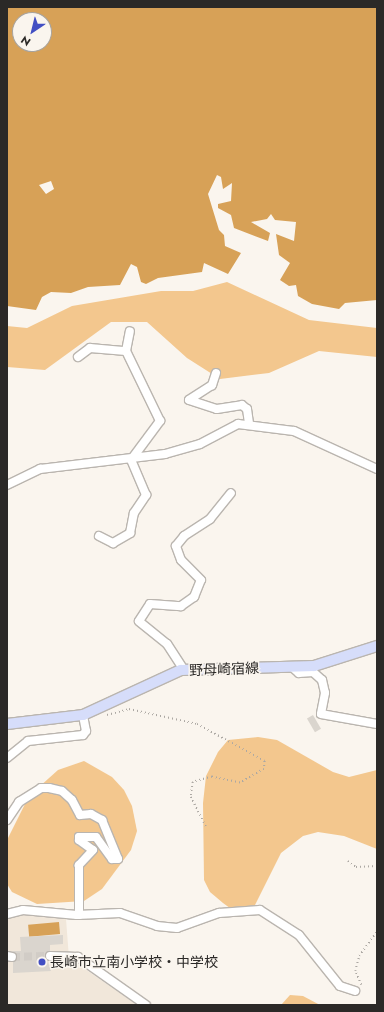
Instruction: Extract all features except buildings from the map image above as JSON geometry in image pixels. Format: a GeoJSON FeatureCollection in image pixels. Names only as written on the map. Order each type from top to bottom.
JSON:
{"type":"FeatureCollection","features":[{"type":"Feature","properties":{"kind":"main road","name":"野母崎宿線"},"geometry":{"type":"LineString","coordinates":[[8,725],[83,715],[184,670],[314,666],[377,646]]}},
{"type":"Feature","properties":{"kind":"street"},"geometry":{"type":"LineString","coordinates":[[130,331],[126,351],[160,421],[132,460]]}},
{"type":"Feature","properties":{"kind":"street"},"geometry":{"type":"LineString","coordinates":[[78,357],[90,348],[126,351]]}},
{"type":"Feature","properties":{"kind":"street"},"geometry":{"type":"LineString","coordinates":[[216,373],[212,385],[189,400],[217,409],[242,405],[247,409],[249,423]]}},
{"type":"Feature","properties":{"kind":"street"},"geometry":{"type":"LineString","coordinates":[[7,485],[40,470],[132,460],[200,444],[230,425],[249,423],[294,431],[377,469]]}},
{"type":"Feature","properties":{"kind":"street"},"geometry":{"type":"LineString","coordinates":[[99,536],[108,543],[127,537],[134,513],[144,500],[145,491],[132,460]]}},
{"type":"Feature","properties":{"kind":"street"},"geometry":{"type":"LineString","coordinates":[[184,670],[167,644],[139,620],[150,604],[181,606],[194,597],[201,580],[181,560],[176,546],[184,536],[210,519],[230,493]]}},
{"type":"Feature","properties":{"kind":"street"},"geometry":{"type":"LineString","coordinates":[[292,667],[294,672],[313,672],[322,680],[326,693],[321,714],[377,724]]}},
{"type":"Feature","properties":{"kind":"street"},"geometry":{"type":"LineString","coordinates":[[7,758],[28,741],[83,736],[86,730],[83,715]]}},
{"type":"Feature","properties":{"kind":"street"},"geometry":{"type":"LineString","coordinates":[[7,820],[19,802],[40,788],[49,788],[62,791],[72,800],[80,815],[91,814],[102,820],[118,859],[112,859],[96,837],[79,837],[79,840],[93,850],[79,865],[79,915]]}},
{"type":"Feature","properties":{"kind":"street"},"geometry":{"type":"LineString","coordinates":[[7,914],[23,910],[79,915],[120,913],[157,926],[177,928],[219,913],[260,910],[299,935],[340,986],[355,991]]}},
{"type":"Feature","properties":{"kind":"street"},"geometry":{"type":"LineString","coordinates":[[50,956],[78,957],[146,1005]]}},
{"type":"Feature","properties":{"kind":"path"},"geometry":{"type":"LineString","coordinates":[[96,710],[113,714],[129,709],[197,724],[264,761],[264,769],[240,783],[212,777],[193,782],[190,797],[206,827]]}},
{"type":"Feature","properties":{"kind":"path"},"geometry":{"type":"LineString","coordinates":[[348,861],[356,867],[377,866]]}},
{"type":"Feature","properties":{"kind":"path"},"geometry":{"type":"LineString","coordinates":[[355,991],[361,986],[355,971],[358,956],[377,930]]}},
{"type":"Feature","properties":{"kind":"shaded area"},"geometry":{"type":"Polygon","coordinates":[[[7,7],[377,7],[377,300],[345,303],[339,309],[312,304],[298,296],[296,285],[289,286],[280,280],[290,263],[279,255],[276,234],[294,241],[296,222],[275,220],[271,214],[267,219],[251,222],[270,233],[268,241],[234,228],[231,215],[218,208],[218,204],[231,201],[232,183],[223,189],[221,177],[217,175],[208,194],[219,230],[224,235],[225,246],[241,253],[228,274],[204,263],[202,272],[158,278],[146,284],[141,282],[137,267],[131,264],[120,285],[88,287],[71,293],[51,292],[42,297],[36,310],[7,306],[7,7]],[[51,181],[39,185],[46,194],[54,189],[51,181]]]}},
{"type":"Feature","properties":{"kind":"shaded area"},"geometry":{"type":"Polygon","coordinates":[[[227,282],[309,320],[377,328],[377,357],[319,351],[269,373],[220,379],[187,358],[147,322],[111,322],[45,370],[7,367],[7,326],[27,328],[72,306],[161,291],[193,291],[227,282]]]}},
{"type":"Feature","properties":{"kind":"shaded area"},"geometry":{"type":"Polygon","coordinates":[[[258,737],[277,740],[333,772],[349,777],[377,770],[377,849],[344,836],[318,832],[303,836],[281,853],[255,905],[246,912],[234,911],[210,892],[204,880],[203,803],[206,776],[218,752],[228,740],[258,737]]]}},
{"type":"Feature","properties":{"kind":"shaded area"},"geometry":{"type":"Polygon","coordinates":[[[84,761],[112,777],[124,790],[132,806],[137,831],[131,850],[102,889],[84,901],[37,904],[12,892],[7,884],[7,840],[29,796],[58,770],[84,761]]]}},
{"type":"Feature","properties":{"kind":"shaded area","name":"長崎市立南小学校・中学校"},"geometry":{"type":"Polygon","coordinates":[[[22,914],[66,919],[69,958],[137,1005],[7,1005],[7,918],[22,914]]]}},
{"type":"Feature","properties":{"kind":"shaded area"},"geometry":{"type":"Polygon","coordinates":[[[59,922],[60,934],[29,937],[28,925],[59,922]]]}},
{"type":"Feature","properties":{"kind":"shaded area"},"geometry":{"type":"Polygon","coordinates":[[[290,995],[303,996],[320,1005],[281,1005],[290,995]]]}},
{"type":"Feature","properties":{"kind":"tunnel"},"geometry":{"type":"LineString","coordinates":[[12,957],[50,956]]}},
{"type":"Feature","properties":{"kind":"place","name":"長崎市立南小学校・中学校"},"geometry":{"type":"Point","coordinates":[42,962]}}]}
